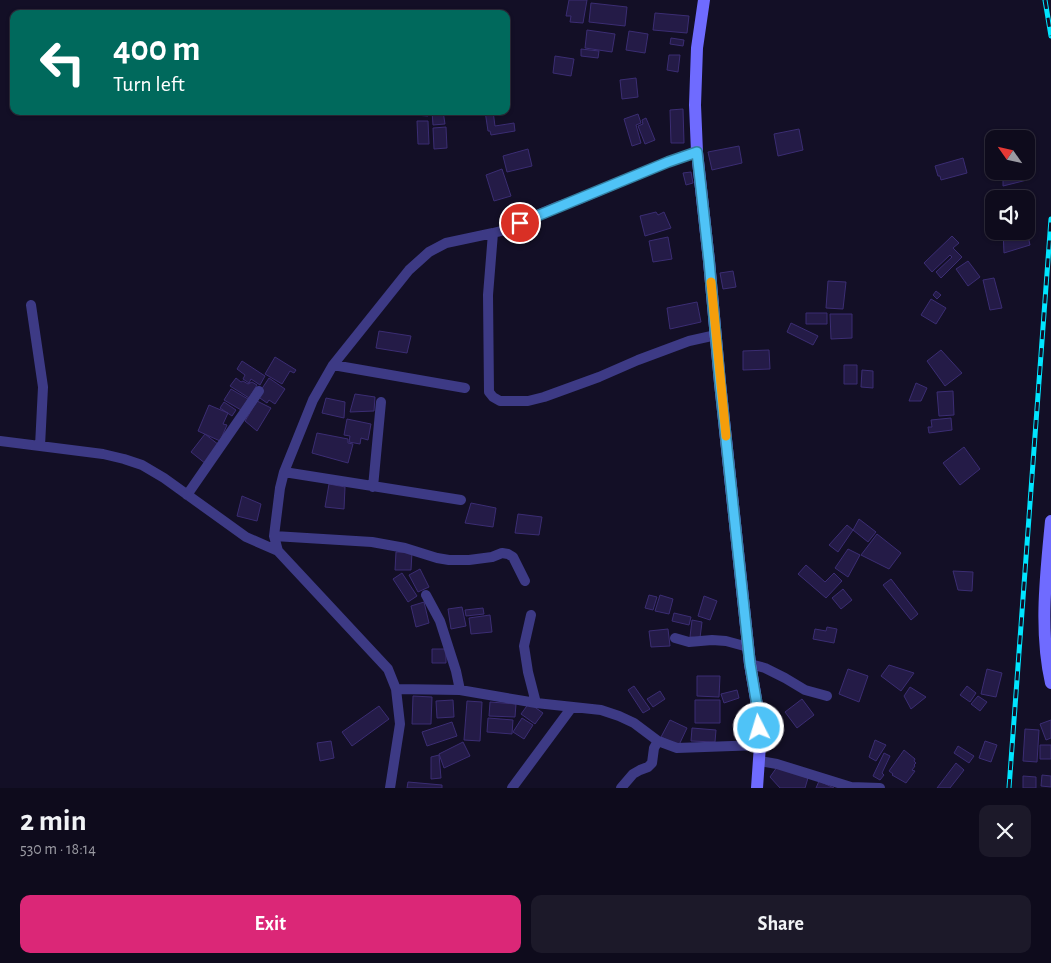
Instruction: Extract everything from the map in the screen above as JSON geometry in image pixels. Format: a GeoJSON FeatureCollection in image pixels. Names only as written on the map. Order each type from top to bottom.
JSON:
{"type":"FeatureCollection","features":[{"type":"Feature","properties":{"kind":"street"},"geometry":{"type":"LineString","coordinates":[[704,0],[697,48],[695,105],[697,152],[748,647],[758,711],[760,761],[757,788]]}},
{"type":"Feature","properties":{"kind":"street"},"geometry":{"type":"LineString","coordinates":[[278,551],[274,536],[280,488],[284,472],[313,400],[333,365],[409,270],[429,252],[446,242],[493,234],[668,162],[697,152]]}},
{"type":"Feature","properties":{"kind":"street"},"geometry":{"type":"LineString","coordinates":[[493,234],[488,295],[489,392],[500,401],[528,401],[544,398],[689,341],[716,335]]}},
{"type":"Feature","properties":{"kind":"street"},"geometry":{"type":"LineString","coordinates":[[31,304],[43,387],[40,446]]}},
{"type":"Feature","properties":{"kind":"street"},"geometry":{"type":"LineString","coordinates":[[333,365],[465,388]]}},
{"type":"Feature","properties":{"kind":"street"},"geometry":{"type":"LineString","coordinates":[[188,494],[259,392]]}},
{"type":"Feature","properties":{"kind":"street"},"geometry":{"type":"LineString","coordinates":[[373,487],[381,402]]}},
{"type":"Feature","properties":{"kind":"street"},"geometry":{"type":"LineString","coordinates":[[0,441],[103,454],[142,465],[188,494],[246,537],[278,551],[388,669],[396,689],[400,724],[390,788]]}},
{"type":"Feature","properties":{"kind":"street"},"geometry":{"type":"LineString","coordinates":[[284,472],[461,500]]}},
{"type":"Feature","properties":{"kind":"street"},"geometry":{"type":"LineString","coordinates":[[1051,520],[1046,577],[1045,628],[1047,662],[1051,683]]}},
{"type":"Feature","properties":{"kind":"street"},"geometry":{"type":"LineString","coordinates":[[274,536],[372,542],[405,548],[449,560],[469,560],[492,557],[502,553],[508,554],[513,557],[525,581]]}},
{"type":"Feature","properties":{"kind":"street"},"geometry":{"type":"LineString","coordinates":[[426,595],[440,621],[460,690]]}},
{"type":"Feature","properties":{"kind":"street"},"geometry":{"type":"LineString","coordinates":[[531,615],[524,646],[536,703]]}},
{"type":"Feature","properties":{"kind":"street"},"geometry":{"type":"LineString","coordinates":[[675,638],[689,642],[726,641],[748,647]]}},
{"type":"Feature","properties":{"kind":"street"},"geometry":{"type":"LineString","coordinates":[[750,664],[765,668],[804,690],[827,696]]}},
{"type":"Feature","properties":{"kind":"street"},"geometry":{"type":"LineString","coordinates":[[396,689],[460,690],[536,703],[601,710],[634,723],[658,741],[678,748],[760,745]]}},
{"type":"Feature","properties":{"kind":"street"},"geometry":{"type":"LineString","coordinates":[[512,788],[572,707]]}},
{"type":"Feature","properties":{"kind":"street"},"geometry":{"type":"LineString","coordinates":[[621,788],[633,774],[652,763],[654,748],[658,741]]}},
{"type":"Feature","properties":{"kind":"street"},"geometry":{"type":"LineString","coordinates":[[760,761],[777,764],[851,787],[880,788]]}},
{"type":"Feature","properties":{"kind":"building"},"geometry":{"type":"Polygon","coordinates":[[[569,0],[587,0],[583,23],[570,22],[571,16],[566,16],[569,0]]]}},
{"type":"Feature","properties":{"kind":"building"},"geometry":{"type":"Polygon","coordinates":[[[591,3],[627,7],[625,26],[589,22],[591,3]]]}},
{"type":"Feature","properties":{"kind":"building"},"geometry":{"type":"Polygon","coordinates":[[[655,13],[689,16],[687,33],[653,30],[655,13]]]}},
{"type":"Feature","properties":{"kind":"building"},"geometry":{"type":"Polygon","coordinates":[[[587,30],[615,34],[612,52],[585,48],[587,30]]]}},
{"type":"Feature","properties":{"kind":"building"},"geometry":{"type":"Polygon","coordinates":[[[629,31],[648,34],[645,53],[626,50],[629,31]]]}},
{"type":"Feature","properties":{"kind":"building"},"geometry":{"type":"Polygon","coordinates":[[[671,38],[684,40],[683,46],[670,44],[671,38]]]}},
{"type":"Feature","properties":{"kind":"building"},"geometry":{"type":"Polygon","coordinates":[[[581,49],[599,51],[598,58],[581,56],[581,49]]]}},
{"type":"Feature","properties":{"kind":"building"},"geometry":{"type":"Polygon","coordinates":[[[669,55],[680,55],[678,72],[667,70],[669,55]]]}},
{"type":"Feature","properties":{"kind":"building"},"geometry":{"type":"Polygon","coordinates":[[[555,56],[574,59],[571,76],[553,73],[555,56]]]}},
{"type":"Feature","properties":{"kind":"building"},"geometry":{"type":"Polygon","coordinates":[[[636,78],[638,97],[622,99],[620,80],[636,78]]]}},
{"type":"Feature","properties":{"kind":"building"},"geometry":{"type":"Polygon","coordinates":[[[683,109],[684,143],[671,143],[670,110],[683,109]]]}},
{"type":"Feature","properties":{"kind":"building"},"geometry":{"type":"Polygon","coordinates":[[[638,114],[641,123],[636,125],[641,143],[632,146],[624,119],[638,114]]]}},
{"type":"Feature","properties":{"kind":"building"},"geometry":{"type":"Polygon","coordinates":[[[432,115],[444,115],[445,124],[433,125],[432,115]]]}},
{"type":"Feature","properties":{"kind":"building"},"geometry":{"type":"Polygon","coordinates":[[[486,115],[494,115],[495,126],[514,123],[515,131],[491,135],[490,131],[488,131],[486,115]]]}},
{"type":"Feature","properties":{"kind":"building"},"geometry":{"type":"Polygon","coordinates":[[[646,118],[655,140],[645,144],[638,126],[643,124],[642,120],[646,118]]]}},
{"type":"Feature","properties":{"kind":"building"},"geometry":{"type":"Polygon","coordinates":[[[417,121],[428,121],[429,144],[418,144],[417,121]]]}},
{"type":"Feature","properties":{"kind":"building"},"geometry":{"type":"Polygon","coordinates":[[[446,127],[447,148],[434,149],[433,128],[446,127]]]}},
{"type":"Feature","properties":{"kind":"building"},"geometry":{"type":"Polygon","coordinates":[[[799,129],[803,150],[778,156],[774,134],[799,129]]]}},
{"type":"Feature","properties":{"kind":"building"},"geometry":{"type":"Polygon","coordinates":[[[739,146],[742,163],[712,170],[708,152],[739,146]]]}},
{"type":"Feature","properties":{"kind":"building"},"geometry":{"type":"Polygon","coordinates":[[[528,149],[532,166],[507,172],[503,156],[528,149]]]}},
{"type":"Feature","properties":{"kind":"building"},"geometry":{"type":"Polygon","coordinates":[[[963,158],[967,173],[941,180],[935,166],[963,158]]]}},
{"type":"Feature","properties":{"kind":"building"},"geometry":{"type":"Polygon","coordinates":[[[502,169],[511,196],[494,201],[486,175],[502,169]]]}},
{"type":"Feature","properties":{"kind":"building"},"geometry":{"type":"Polygon","coordinates":[[[691,172],[693,183],[686,185],[683,173],[691,172]]]}},
{"type":"Feature","properties":{"kind":"building"},"geometry":{"type":"Polygon","coordinates":[[[1003,180],[1027,180],[1003,186],[1003,180]]]}},
{"type":"Feature","properties":{"kind":"building"},"geometry":{"type":"Polygon","coordinates":[[[656,212],[658,215],[664,212],[671,228],[645,236],[640,216],[656,212]]]}},
{"type":"Feature","properties":{"kind":"building"},"geometry":{"type":"Polygon","coordinates":[[[952,236],[959,243],[953,248],[962,257],[941,278],[936,272],[952,257],[950,255],[932,272],[924,263],[952,236]]]}},
{"type":"Feature","properties":{"kind":"building"},"geometry":{"type":"Polygon","coordinates":[[[668,237],[672,259],[653,262],[649,241],[668,237]]]}},
{"type":"Feature","properties":{"kind":"building"},"geometry":{"type":"Polygon","coordinates":[[[1003,240],[1029,240],[1030,245],[1004,253],[1003,240]]]}},
{"type":"Feature","properties":{"kind":"building"},"geometry":{"type":"Polygon","coordinates":[[[968,261],[980,277],[968,286],[956,269],[968,261]]]}},
{"type":"Feature","properties":{"kind":"building"},"geometry":{"type":"Polygon","coordinates":[[[733,271],[736,287],[723,289],[720,273],[733,271]]]}},
{"type":"Feature","properties":{"kind":"building"},"geometry":{"type":"Polygon","coordinates":[[[994,278],[1002,308],[990,310],[983,280],[994,278]]]}},
{"type":"Feature","properties":{"kind":"building"},"geometry":{"type":"Polygon","coordinates":[[[828,281],[846,282],[843,309],[826,308],[828,281]]]}},
{"type":"Feature","properties":{"kind":"building"},"geometry":{"type":"Polygon","coordinates":[[[936,291],[941,295],[937,299],[933,295],[936,291]]]}},
{"type":"Feature","properties":{"kind":"building"},"geometry":{"type":"Polygon","coordinates":[[[931,299],[946,308],[936,324],[921,315],[931,299]]]}},
{"type":"Feature","properties":{"kind":"building"},"geometry":{"type":"Polygon","coordinates":[[[697,302],[701,322],[670,329],[667,308],[697,302]]]}},
{"type":"Feature","properties":{"kind":"building"},"geometry":{"type":"Polygon","coordinates":[[[806,313],[827,313],[827,324],[806,324],[806,313]]]}},
{"type":"Feature","properties":{"kind":"building"},"geometry":{"type":"Polygon","coordinates":[[[830,314],[852,314],[852,338],[831,339],[830,314]]]}},
{"type":"Feature","properties":{"kind":"building"},"geometry":{"type":"Polygon","coordinates":[[[791,323],[818,336],[813,345],[787,332],[791,323]]]}},
{"type":"Feature","properties":{"kind":"building"},"geometry":{"type":"Polygon","coordinates":[[[379,331],[411,336],[407,353],[376,348],[379,331]]]}},
{"type":"Feature","properties":{"kind":"building"},"geometry":{"type":"Polygon","coordinates":[[[769,350],[770,369],[743,370],[743,351],[769,350]]]}},
{"type":"Feature","properties":{"kind":"building"},"geometry":{"type":"Polygon","coordinates":[[[941,350],[962,373],[945,386],[927,361],[941,350]]]}},
{"type":"Feature","properties":{"kind":"building"},"geometry":{"type":"Polygon","coordinates":[[[275,357],[296,370],[294,373],[290,371],[282,384],[265,374],[275,357]]]}},
{"type":"Feature","properties":{"kind":"building"},"geometry":{"type":"Polygon","coordinates":[[[242,361],[265,376],[260,385],[251,379],[249,383],[243,379],[245,375],[237,369],[242,361]]]}},
{"type":"Feature","properties":{"kind":"building"},"geometry":{"type":"Polygon","coordinates":[[[844,365],[857,365],[857,384],[844,384],[844,365]]]}},
{"type":"Feature","properties":{"kind":"building"},"geometry":{"type":"Polygon","coordinates":[[[862,370],[873,371],[873,388],[861,387],[862,370]]]}},
{"type":"Feature","properties":{"kind":"building"},"geometry":{"type":"Polygon","coordinates":[[[236,378],[241,382],[243,381],[248,384],[252,382],[257,385],[249,398],[230,386],[236,378]]]}},
{"type":"Feature","properties":{"kind":"building"},"geometry":{"type":"Polygon","coordinates":[[[269,378],[285,389],[275,404],[269,400],[267,403],[257,396],[269,378]]]}},
{"type":"Feature","properties":{"kind":"building"},"geometry":{"type":"Polygon","coordinates":[[[916,383],[927,388],[921,401],[909,401],[916,383]]]}},
{"type":"Feature","properties":{"kind":"building"},"geometry":{"type":"Polygon","coordinates":[[[231,389],[248,399],[241,410],[224,400],[231,389]]]}},
{"type":"Feature","properties":{"kind":"building"},"geometry":{"type":"Polygon","coordinates":[[[953,391],[954,415],[939,416],[937,392],[953,391]]]}},
{"type":"Feature","properties":{"kind":"building"},"geometry":{"type":"Polygon","coordinates":[[[355,394],[375,397],[374,411],[350,412],[355,394]]]}},
{"type":"Feature","properties":{"kind":"building"},"geometry":{"type":"Polygon","coordinates":[[[326,398],[345,402],[344,418],[322,413],[326,398]]]}},
{"type":"Feature","properties":{"kind":"building"},"geometry":{"type":"Polygon","coordinates":[[[257,401],[271,408],[257,431],[245,421],[257,401]]]}},
{"type":"Feature","properties":{"kind":"building"},"geometry":{"type":"Polygon","coordinates":[[[224,402],[236,410],[232,416],[220,408],[224,402]]]}},
{"type":"Feature","properties":{"kind":"building"},"geometry":{"type":"Polygon","coordinates":[[[209,405],[228,413],[223,424],[227,425],[220,441],[198,431],[209,405]]]}},
{"type":"Feature","properties":{"kind":"building"},"geometry":{"type":"Polygon","coordinates":[[[951,418],[952,430],[929,433],[928,427],[932,427],[931,420],[951,418]]]}},
{"type":"Feature","properties":{"kind":"building"},"geometry":{"type":"Polygon","coordinates":[[[347,419],[371,424],[368,440],[361,438],[360,444],[349,442],[350,436],[344,435],[347,419]]]}},
{"type":"Feature","properties":{"kind":"building"},"geometry":{"type":"Polygon","coordinates":[[[317,433],[348,439],[348,443],[353,444],[348,463],[312,453],[317,433]]]}},
{"type":"Feature","properties":{"kind":"building"},"geometry":{"type":"Polygon","coordinates":[[[205,434],[219,445],[206,464],[191,452],[205,434]]]}},
{"type":"Feature","properties":{"kind":"building"},"geometry":{"type":"Polygon","coordinates":[[[964,447],[980,469],[960,485],[943,463],[964,447]]]}},
{"type":"Feature","properties":{"kind":"building"},"geometry":{"type":"Polygon","coordinates":[[[329,484],[345,487],[344,509],[325,507],[329,484]]]}},
{"type":"Feature","properties":{"kind":"building"},"geometry":{"type":"Polygon","coordinates":[[[242,496],[261,504],[257,521],[237,516],[242,496]]]}},
{"type":"Feature","properties":{"kind":"building"},"geometry":{"type":"Polygon","coordinates":[[[471,503],[496,508],[493,527],[465,523],[471,503]]]}},
{"type":"Feature","properties":{"kind":"building"},"geometry":{"type":"Polygon","coordinates":[[[518,514],[542,517],[539,535],[515,533],[518,514]]]}},
{"type":"Feature","properties":{"kind":"building"},"geometry":{"type":"Polygon","coordinates":[[[859,519],[876,532],[868,542],[853,530],[859,519]]]}},
{"type":"Feature","properties":{"kind":"building"},"geometry":{"type":"Polygon","coordinates":[[[847,525],[853,530],[838,552],[829,545],[847,525]]]}},
{"type":"Feature","properties":{"kind":"building"},"geometry":{"type":"Polygon","coordinates":[[[877,534],[901,553],[889,569],[861,555],[877,534]]]}},
{"type":"Feature","properties":{"kind":"building"},"geometry":{"type":"Polygon","coordinates":[[[848,549],[860,555],[848,577],[835,568],[848,549]]]}},
{"type":"Feature","properties":{"kind":"building"},"geometry":{"type":"Polygon","coordinates":[[[396,552],[412,552],[411,570],[395,570],[396,552]]]}},
{"type":"Feature","properties":{"kind":"building"},"geometry":{"type":"Polygon","coordinates":[[[806,565],[825,582],[834,573],[842,581],[826,598],[798,574],[806,565]]]}},
{"type":"Feature","properties":{"kind":"building"},"geometry":{"type":"Polygon","coordinates":[[[420,569],[429,587],[418,592],[409,575],[420,569]]]}},
{"type":"Feature","properties":{"kind":"building"},"geometry":{"type":"Polygon","coordinates":[[[953,571],[973,572],[972,591],[958,590],[953,571]]]}},
{"type":"Feature","properties":{"kind":"building"},"geometry":{"type":"Polygon","coordinates":[[[402,573],[417,596],[408,602],[393,579],[402,573]]]}},
{"type":"Feature","properties":{"kind":"building"},"geometry":{"type":"Polygon","coordinates":[[[891,579],[918,614],[911,620],[883,585],[891,579]]]}},
{"type":"Feature","properties":{"kind":"building"},"geometry":{"type":"Polygon","coordinates":[[[843,589],[852,600],[841,609],[832,598],[843,589]]]}},
{"type":"Feature","properties":{"kind":"building"},"geometry":{"type":"Polygon","coordinates":[[[649,595],[657,597],[653,610],[645,608],[649,595]]]}},
{"type":"Feature","properties":{"kind":"building"},"geometry":{"type":"Polygon","coordinates":[[[660,595],[673,599],[669,614],[655,611],[660,595]]]}},
{"type":"Feature","properties":{"kind":"building"},"geometry":{"type":"Polygon","coordinates":[[[704,596],[717,601],[710,620],[698,616],[704,596]]]}},
{"type":"Feature","properties":{"kind":"building"},"geometry":{"type":"Polygon","coordinates":[[[424,602],[429,623],[416,627],[411,606],[424,602]]]}},
{"type":"Feature","properties":{"kind":"building"},"geometry":{"type":"Polygon","coordinates":[[[462,607],[466,626],[451,629],[448,609],[462,607]]]}},
{"type":"Feature","properties":{"kind":"building"},"geometry":{"type":"Polygon","coordinates":[[[483,608],[484,614],[466,616],[465,610],[483,608]]]}},
{"type":"Feature","properties":{"kind":"building"},"geometry":{"type":"Polygon","coordinates":[[[674,613],[691,617],[689,625],[672,621],[674,613]]]}},
{"type":"Feature","properties":{"kind":"building"},"geometry":{"type":"Polygon","coordinates":[[[490,615],[492,632],[471,634],[469,618],[490,615]]]}},
{"type":"Feature","properties":{"kind":"building"},"geometry":{"type":"Polygon","coordinates":[[[692,620],[702,622],[700,638],[690,637],[692,620]]]}},
{"type":"Feature","properties":{"kind":"building"},"geometry":{"type":"Polygon","coordinates":[[[827,627],[837,629],[834,643],[813,639],[815,629],[826,631],[827,627]]]}},
{"type":"Feature","properties":{"kind":"building"},"geometry":{"type":"Polygon","coordinates":[[[668,629],[670,646],[651,647],[649,631],[668,629]]]}},
{"type":"Feature","properties":{"kind":"building"},"geometry":{"type":"Polygon","coordinates":[[[432,649],[446,649],[446,663],[432,663],[432,649]]]}},
{"type":"Feature","properties":{"kind":"building"},"geometry":{"type":"Polygon","coordinates":[[[889,665],[914,673],[901,691],[881,676],[889,665]]]}},
{"type":"Feature","properties":{"kind":"building"},"geometry":{"type":"Polygon","coordinates":[[[848,669],[868,676],[859,702],[839,694],[848,669]]]}},
{"type":"Feature","properties":{"kind":"building"},"geometry":{"type":"Polygon","coordinates":[[[987,669],[1002,673],[996,697],[981,694],[987,669]]]}},
{"type":"Feature","properties":{"kind":"building"},"geometry":{"type":"Polygon","coordinates":[[[697,676],[720,676],[719,697],[697,696],[697,676]]]}},
{"type":"Feature","properties":{"kind":"building"},"geometry":{"type":"Polygon","coordinates":[[[634,686],[650,709],[643,713],[628,690],[634,686]]]}},
{"type":"Feature","properties":{"kind":"building"},"geometry":{"type":"Polygon","coordinates":[[[967,686],[976,693],[970,702],[960,695],[967,686]]]}},
{"type":"Feature","properties":{"kind":"building"},"geometry":{"type":"Polygon","coordinates":[[[910,687],[926,697],[911,709],[904,696],[910,687]]]}},
{"type":"Feature","properties":{"kind":"building"},"geometry":{"type":"Polygon","coordinates":[[[737,690],[739,698],[724,703],[721,694],[737,690]]]}},
{"type":"Feature","properties":{"kind":"building"},"geometry":{"type":"Polygon","coordinates":[[[660,691],[665,699],[653,707],[647,699],[660,691]]]}},
{"type":"Feature","properties":{"kind":"building"},"geometry":{"type":"Polygon","coordinates":[[[413,696],[432,697],[431,724],[412,724],[413,696]]]}},
{"type":"Feature","properties":{"kind":"building"},"geometry":{"type":"Polygon","coordinates":[[[978,696],[987,702],[980,711],[971,704],[978,696]]]}},
{"type":"Feature","properties":{"kind":"building"},"geometry":{"type":"Polygon","coordinates":[[[802,699],[814,715],[797,728],[785,712],[802,699]]]}},
{"type":"Feature","properties":{"kind":"building"},"geometry":{"type":"Polygon","coordinates":[[[453,700],[454,717],[437,718],[436,701],[453,700]]]}},
{"type":"Feature","properties":{"kind":"building"},"geometry":{"type":"Polygon","coordinates":[[[695,700],[720,700],[720,723],[695,723],[695,700]]]}},
{"type":"Feature","properties":{"kind":"building"},"geometry":{"type":"Polygon","coordinates":[[[467,701],[482,702],[480,741],[464,740],[467,701]]]}},
{"type":"Feature","properties":{"kind":"building"},"geometry":{"type":"Polygon","coordinates":[[[490,702],[516,704],[515,717],[489,716],[490,702]]]}},
{"type":"Feature","properties":{"kind":"building"},"geometry":{"type":"Polygon","coordinates":[[[529,703],[543,713],[535,724],[521,714],[529,703]]]}},
{"type":"Feature","properties":{"kind":"building"},"geometry":{"type":"Polygon","coordinates":[[[379,706],[389,719],[352,746],[342,732],[379,706]]]}},
{"type":"Feature","properties":{"kind":"building"},"geometry":{"type":"Polygon","coordinates":[[[488,718],[513,720],[512,734],[487,732],[488,718]]]}},
{"type":"Feature","properties":{"kind":"building"},"geometry":{"type":"Polygon","coordinates":[[[522,718],[533,725],[524,739],[513,732],[522,718]]]}},
{"type":"Feature","properties":{"kind":"building"},"geometry":{"type":"Polygon","coordinates":[[[670,720],[687,728],[679,745],[661,737],[670,720]]]}},
{"type":"Feature","properties":{"kind":"building"},"geometry":{"type":"Polygon","coordinates":[[[1051,720],[1051,738],[1046,740],[1040,724],[1051,720]]]}},
{"type":"Feature","properties":{"kind":"building"},"geometry":{"type":"Polygon","coordinates":[[[452,722],[457,736],[427,746],[422,732],[452,722]]]}},
{"type":"Feature","properties":{"kind":"building"},"geometry":{"type":"Polygon","coordinates":[[[692,728],[716,730],[715,742],[691,741],[692,728]]]}},
{"type":"Feature","properties":{"kind":"building"},"geometry":{"type":"Polygon","coordinates":[[[1025,729],[1039,730],[1037,762],[1023,761],[1025,729]]]}},
{"type":"Feature","properties":{"kind":"building"},"geometry":{"type":"Polygon","coordinates":[[[875,740],[886,745],[876,761],[869,757],[875,740]]]}},
{"type":"Feature","properties":{"kind":"building"},"geometry":{"type":"Polygon","coordinates":[[[331,741],[334,758],[320,761],[317,743],[331,741]]]}},
{"type":"Feature","properties":{"kind":"building"},"geometry":{"type":"Polygon","coordinates":[[[985,741],[997,745],[991,762],[979,758],[985,741]]]}},
{"type":"Feature","properties":{"kind":"building"},"geometry":{"type":"Polygon","coordinates":[[[463,742],[470,756],[444,768],[439,754],[463,742]]]}},
{"type":"Feature","properties":{"kind":"building"},"geometry":{"type":"Polygon","coordinates":[[[1040,745],[1051,745],[1051,759],[1040,759],[1040,745]]]}},
{"type":"Feature","properties":{"kind":"building"},"geometry":{"type":"Polygon","coordinates":[[[958,746],[974,756],[969,763],[954,753],[958,746]]]}},
{"type":"Feature","properties":{"kind":"building"},"geometry":{"type":"Polygon","coordinates":[[[904,750],[915,759],[916,763],[912,770],[915,771],[906,783],[892,775],[889,771],[904,750]]]}},
{"type":"Feature","properties":{"kind":"building"},"geometry":{"type":"Polygon","coordinates":[[[884,753],[890,756],[882,773],[884,775],[880,780],[873,776],[884,753]]]}},
{"type":"Feature","properties":{"kind":"building"},"geometry":{"type":"Polygon","coordinates":[[[439,755],[441,778],[431,779],[431,757],[439,755]]]}},
{"type":"Feature","properties":{"kind":"building"},"geometry":{"type":"Polygon","coordinates":[[[956,763],[964,770],[950,788],[937,788],[956,763]]]}},
{"type":"Feature","properties":{"kind":"building"},"geometry":{"type":"Polygon","coordinates":[[[777,767],[808,778],[805,788],[780,788],[770,777],[777,767]]]}},
{"type":"Feature","properties":{"kind":"building"},"geometry":{"type":"Polygon","coordinates":[[[1042,775],[1051,776],[1051,787],[1041,786],[1042,775]]]}},
{"type":"Feature","properties":{"kind":"building"},"geometry":{"type":"Polygon","coordinates":[[[1023,776],[1036,777],[1036,788],[1023,788],[1023,776]]]}},
{"type":"Feature","properties":{"kind":"building"},"geometry":{"type":"Polygon","coordinates":[[[819,781],[834,788],[816,788],[819,781]]]}},
{"type":"Feature","properties":{"kind":"building"},"geometry":{"type":"Polygon","coordinates":[[[408,782],[442,785],[442,788],[407,788],[408,782]]]}},
{"type":"Feature","properties":{"kind":"railway"},"geometry":{"type":"LineString","coordinates":[[1045,0],[1051,36]]}},
{"type":"Feature","properties":{"kind":"railway"},"geometry":{"type":"LineString","coordinates":[[1009,788],[1051,219]]}},
{"type":"Feature","properties":{"kind":"slow traffic"},"geometry":{"type":"LineString","coordinates":[[711,282],[726,436]]}},
{"type":"Feature","properties":{"kind":"route"},"geometry":{"type":"LineString","coordinates":[[520,223],[558,206],[578,200],[668,162],[697,152],[750,664],[759,728]]}}]}
